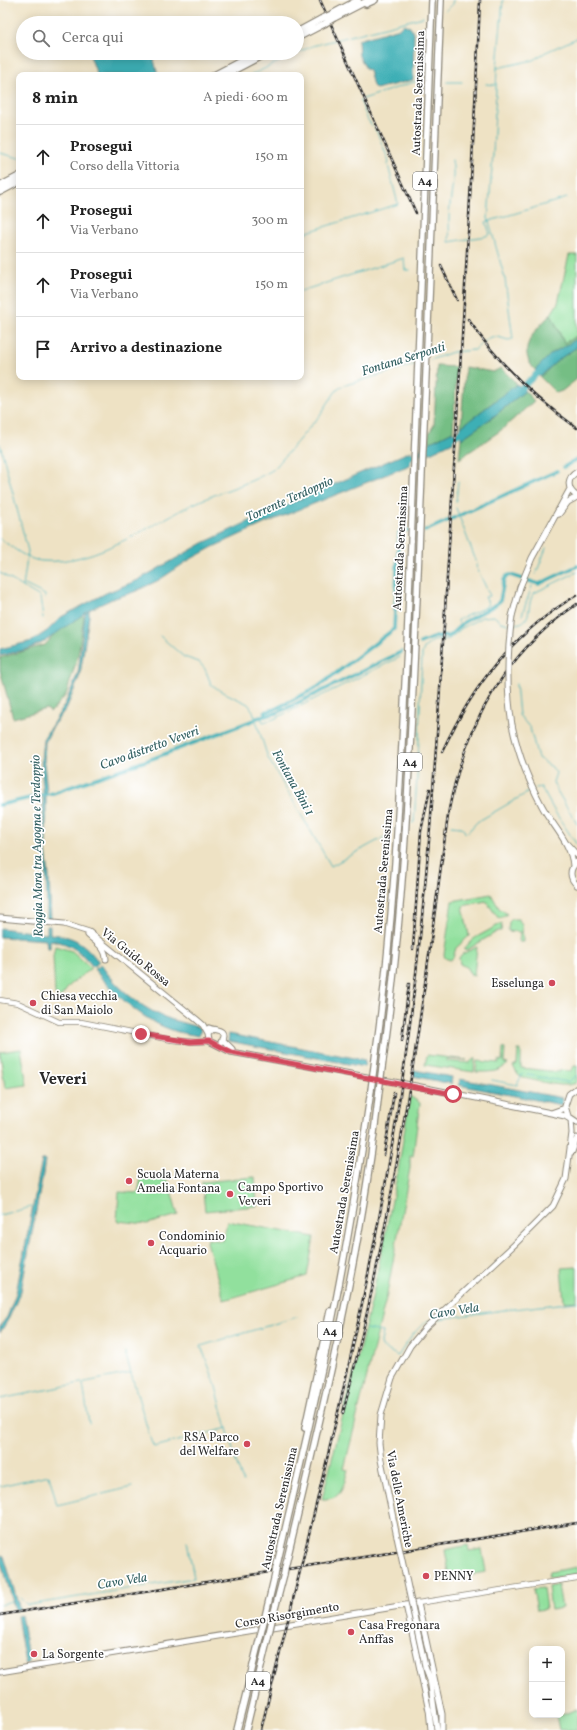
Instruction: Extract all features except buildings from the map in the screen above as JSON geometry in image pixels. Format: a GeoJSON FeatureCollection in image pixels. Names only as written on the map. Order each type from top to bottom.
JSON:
{"type":"FeatureCollection","features":[{"type":"Feature","properties":{"kind":"highway"},"geometry":{"type":"LineString","coordinates":[[353,6],[358,0]]}},
{"type":"Feature","properties":{"kind":"highway"},"geometry":{"type":"LineString","coordinates":[[304,29],[369,0]]}},
{"type":"Feature","properties":{"kind":"highway"},"geometry":{"type":"LineString","coordinates":[[353,6],[375,0]]}},
{"type":"Feature","properties":{"kind":"highway","name":"Autostrada Serenissima"},"geometry":{"type":"LineString","coordinates":[[237,1730],[261,1634],[332,1321],[372,1090],[382,1008],[398,827],[417,431],[432,0]]}},
{"type":"Feature","properties":{"kind":"highway","name":"Autostrada Serenissima"},"geometry":{"type":"LineString","coordinates":[[246,1730],[322,1408],[350,1275],[375,1129],[390,1009],[402,885],[411,754],[441,0]]}},
{"type":"Feature","properties":{"kind":"highway"},"geometry":{"type":"LineString","coordinates":[[304,33],[323,21]]}},
{"type":"Feature","properties":{"kind":"highway"},"geometry":{"type":"LineString","coordinates":[[220,72],[243,60]]}},
{"type":"Feature","properties":{"kind":"highway"},"geometry":{"type":"LineString","coordinates":[[231,72],[254,60]]}},
{"type":"Feature","properties":{"kind":"highway"},"geometry":{"type":"LineString","coordinates":[[0,186],[16,178]]}},
{"type":"Feature","properties":{"kind":"highway"},"geometry":{"type":"LineString","coordinates":[[0,192],[16,184]]}},
{"type":"Feature","properties":{"kind":"highway"},"geometry":{"type":"LineString","coordinates":[[350,1201],[358,1176]]}},
{"type":"Feature","properties":{"kind":"highway"},"geometry":{"type":"LineString","coordinates":[[295,1484],[297,1462],[330,1311]]}},
{"type":"Feature","properties":{"kind":"main road"},"geometry":{"type":"LineString","coordinates":[[577,472],[570,479],[570,489],[536,548],[523,580],[512,616],[508,660],[508,690],[512,725],[518,752],[533,789],[575,864],[571,877],[577,885]]}},
{"type":"Feature","properties":{"kind":"main road"},"geometry":{"type":"LineString","coordinates":[[551,522],[568,502],[577,497],[570,489]]}},
{"type":"Feature","properties":{"kind":"main road"},"geometry":{"type":"LineString","coordinates":[[562,839],[577,855]]}},
{"type":"Feature","properties":{"kind":"main road","name":"Via Guido Rossa"},"geometry":{"type":"LineString","coordinates":[[0,918],[64,924],[96,937],[210,1032]]}},
{"type":"Feature","properties":{"kind":"main road"},"geometry":{"type":"LineString","coordinates":[[81,930],[104,949],[106,959]]}},
{"type":"Feature","properties":{"kind":"main road"},"geometry":{"type":"LineString","coordinates":[[260,1056],[231,1052],[217,1044],[213,1044],[209,1041],[210,1032],[220,1031],[222,1034],[222,1039],[232,1049],[260,1056],[551,1113],[565,1116],[577,1122]]}},
{"type":"Feature","properties":{"kind":"main road"},"geometry":{"type":"LineString","coordinates":[[217,1044],[222,1039]]}},
{"type":"Feature","properties":{"kind":"main road"},"geometry":{"type":"LineString","coordinates":[[570,1119],[566,1112],[566,1099],[569,1094],[577,1088]]}},
{"type":"Feature","properties":{"kind":"main road"},"geometry":{"type":"LineString","coordinates":[[551,1113],[565,1107]]}},
{"type":"Feature","properties":{"kind":"main road","name":"Via delle Americhe"},"geometry":{"type":"LineString","coordinates":[[431,1730],[425,1666],[381,1460],[379,1443],[381,1415],[392,1378],[400,1361],[414,1341],[435,1319],[514,1246],[553,1206],[566,1179],[572,1134],[570,1119]]}},
{"type":"Feature","properties":{"kind":"main road","name":"Via delle Americhe"},"geometry":{"type":"LineString","coordinates":[[569,1163],[577,1138]]}},
{"type":"Feature","properties":{"kind":"main road"},"geometry":{"type":"LineString","coordinates":[[418,1603],[442,1714],[442,1730]]}},
{"type":"Feature","properties":{"kind":"main road","name":"Corso Risorgimento"},"geometry":{"type":"LineString","coordinates":[[0,1672],[418,1603]]}},
{"type":"Feature","properties":{"kind":"main road"},"geometry":{"type":"LineString","coordinates":[[406,1605],[429,1711]]}},
{"type":"Feature","properties":{"kind":"main road","name":"Via delle Americhe"},"geometry":{"type":"LineString","coordinates":[[425,1666],[430,1680],[437,1730]]}},
{"type":"Feature","properties":{"kind":"main road"},"geometry":{"type":"LineString","coordinates":[[433,1702],[437,1711],[442,1714]]}},
{"type":"Feature","properties":{"kind":"street"},"geometry":{"type":"LineString","coordinates":[[0,1000],[18,1003],[59,1022],[81,1022],[178,1041],[209,1041]]}},
{"type":"Feature","properties":{"kind":"street","name":"Corso Risorgimento"},"geometry":{"type":"LineString","coordinates":[[418,1603],[577,1578]]}},
{"type":"Feature","properties":{"kind":"green space"},"geometry":{"type":"Polygon","coordinates":[[[569,255],[577,255],[577,336],[564,343],[551,314],[558,303],[569,255]]]}},
{"type":"Feature","properties":{"kind":"green space"},"geometry":{"type":"Polygon","coordinates":[[[551,314],[564,343],[577,336],[577,339],[551,354],[535,370],[529,362],[527,347],[539,326],[551,314]]]}},
{"type":"Feature","properties":{"kind":"green space"},"geometry":{"type":"Polygon","coordinates":[[[577,347],[577,379],[562,391],[556,393],[540,377],[559,359],[577,347]]]}},
{"type":"Feature","properties":{"kind":"green space"},"geometry":{"type":"Polygon","coordinates":[[[437,366],[457,367],[453,431],[429,443],[429,433],[434,425],[437,366]]]}},
{"type":"Feature","properties":{"kind":"green space"},"geometry":{"type":"Polygon","coordinates":[[[465,367],[493,372],[501,368],[517,384],[461,427],[465,367]]]}},
{"type":"Feature","properties":{"kind":"green space"},"geometry":{"type":"Polygon","coordinates":[[[525,391],[534,401],[500,431],[459,459],[461,439],[493,417],[525,391]]]}},
{"type":"Feature","properties":{"kind":"green space"},"geometry":{"type":"Polygon","coordinates":[[[82,615],[84,617],[78,656],[66,695],[51,712],[46,709],[13,718],[0,670],[0,658],[45,645],[56,633],[82,615]]]}},
{"type":"Feature","properties":{"kind":"green space"},"geometry":{"type":"Polygon","coordinates":[[[491,894],[499,908],[507,914],[499,919],[486,901],[463,906],[469,936],[456,948],[453,958],[450,960],[445,958],[444,955],[452,901],[491,894]]]}},
{"type":"Feature","properties":{"kind":"green space"},"geometry":{"type":"Polygon","coordinates":[[[512,919],[518,919],[522,924],[523,942],[519,942],[520,932],[508,931],[509,922],[512,919]]]}},
{"type":"Feature","properties":{"kind":"green space"},"geometry":{"type":"Polygon","coordinates":[[[502,923],[501,931],[498,931],[467,950],[464,949],[473,939],[502,923]]]}},
{"type":"Feature","properties":{"kind":"green space"},"geometry":{"type":"Polygon","coordinates":[[[55,946],[72,951],[91,968],[70,985],[60,998],[55,995],[53,956],[55,946]]]}},
{"type":"Feature","properties":{"kind":"green space"},"geometry":{"type":"Polygon","coordinates":[[[477,947],[474,975],[471,975],[466,967],[460,964],[459,958],[462,954],[477,947]]]}},
{"type":"Feature","properties":{"kind":"green space"},"geometry":{"type":"Polygon","coordinates":[[[503,1048],[505,1049],[504,1063],[508,1064],[501,1069],[489,1072],[476,1072],[477,1061],[499,1063],[499,1060],[502,1061],[503,1048]]]}},
{"type":"Feature","properties":{"kind":"green space"},"geometry":{"type":"Polygon","coordinates":[[[21,1049],[27,1085],[5,1088],[0,1052],[21,1049]]]}},
{"type":"Feature","properties":{"kind":"green space"},"geometry":{"type":"Polygon","coordinates":[[[518,1050],[521,1050],[521,1068],[560,1072],[560,1070],[571,1071],[574,1066],[577,1066],[577,1082],[559,1085],[523,1078],[518,1075],[513,1066],[517,1064],[518,1050]]]}},
{"type":"Feature","properties":{"kind":"green space"},"geometry":{"type":"Polygon","coordinates":[[[427,1055],[467,1060],[446,1059],[446,1061],[469,1063],[475,1058],[474,1072],[425,1065],[427,1055]]]}},
{"type":"Feature","properties":{"kind":"green space"},"geometry":{"type":"Polygon","coordinates":[[[410,1096],[420,1103],[413,1156],[410,1156],[410,1168],[387,1294],[344,1469],[348,1470],[345,1481],[341,1491],[338,1494],[329,1499],[322,1499],[371,1303],[398,1171],[410,1096]]]}},
{"type":"Feature","properties":{"kind":"green space","name":"Campo Sportivo Veveri"},"geometry":{"type":"Polygon","coordinates":[[[255,1177],[257,1206],[205,1211],[202,1182],[255,1177]]]}},
{"type":"Feature","properties":{"kind":"green space"},"geometry":{"type":"Polygon","coordinates":[[[141,1178],[168,1180],[178,1215],[147,1224],[117,1221],[119,1192],[138,1193],[141,1178]]]}},
{"type":"Feature","properties":{"kind":"green space"},"geometry":{"type":"Polygon","coordinates":[[[227,1221],[314,1237],[307,1276],[224,1300],[207,1242],[208,1239],[223,1241],[227,1221]]]}},
{"type":"Feature","properties":{"kind":"green space"},"geometry":{"type":"Polygon","coordinates":[[[577,1267],[577,1301],[564,1302],[561,1268],[577,1267]]]}},
{"type":"Feature","properties":{"kind":"green space"},"geometry":{"type":"Polygon","coordinates":[[[468,1545],[469,1551],[482,1549],[486,1572],[450,1578],[445,1550],[468,1545]]]}},
{"type":"Feature","properties":{"kind":"green space"},"geometry":{"type":"Polygon","coordinates":[[[577,1567],[577,1574],[549,1578],[548,1576],[549,1572],[577,1567]]]}},
{"type":"Feature","properties":{"kind":"green space"},"geometry":{"type":"Polygon","coordinates":[[[558,1585],[562,1608],[551,1610],[548,1587],[558,1585]]]}},
{"type":"Feature","properties":{"kind":"green space"},"geometry":{"type":"Polygon","coordinates":[[[543,1588],[546,1609],[537,1610],[533,1589],[543,1588]]]}},
{"type":"Feature","properties":{"kind":"green space"},"geometry":{"type":"Polygon","coordinates":[[[577,1709],[577,1730],[559,1730],[557,1718],[565,1718],[565,1714],[577,1709]]]}},
{"type":"Feature","properties":{"kind":"water"},"geometry":{"type":"Polygon","coordinates":[[[404,24],[410,27],[414,33],[413,80],[376,89],[373,86],[369,70],[366,69],[359,56],[358,40],[400,28],[404,24]]]}},
{"type":"Feature","properties":{"kind":"water"},"geometry":{"type":"Polygon","coordinates":[[[92,60],[154,60],[157,72],[96,72],[92,60]]]}},
{"type":"Feature","properties":{"kind":"water"},"geometry":{"type":"Polygon","coordinates":[[[577,339],[577,347],[558,360],[540,377],[535,370],[551,354],[577,339]]]}},
{"type":"Feature","properties":{"kind":"water"},"geometry":{"type":"Polygon","coordinates":[[[517,384],[525,391],[493,417],[461,439],[461,427],[517,384]]]}},
{"type":"Feature","properties":{"kind":"water"},"geometry":{"type":"Polygon","coordinates":[[[453,431],[453,442],[428,454],[429,443],[453,431]]]}},
{"type":"Feature","properties":{"kind":"water"},"geometry":{"type":"Polygon","coordinates":[[[411,451],[410,465],[266,523],[213,547],[189,560],[159,580],[89,610],[80,675],[67,707],[53,726],[45,742],[44,762],[47,792],[43,793],[41,760],[43,739],[65,704],[78,673],[85,614],[88,611],[44,642],[28,649],[0,656],[0,649],[32,641],[47,631],[61,617],[106,593],[138,580],[203,543],[254,519],[411,451]]]}},
{"type":"Feature","properties":{"kind":"water"},"geometry":{"type":"Polygon","coordinates":[[[43,795],[46,795],[46,849],[51,920],[47,920],[43,795]]]}},
{"type":"Feature","properties":{"kind":"water"},"geometry":{"type":"Polygon","coordinates":[[[47,926],[50,926],[50,934],[73,939],[83,945],[99,962],[93,967],[79,952],[57,941],[50,940],[50,948],[47,948],[46,940],[0,937],[0,928],[47,934],[47,926]]]}},
{"type":"Feature","properties":{"kind":"water"},"geometry":{"type":"Polygon","coordinates":[[[101,965],[113,980],[136,1001],[162,1016],[201,1028],[199,1036],[169,1029],[148,1019],[138,1012],[109,987],[94,969],[101,965]]]}},
{"type":"Feature","properties":{"kind":"water"},"geometry":{"type":"Polygon","coordinates":[[[229,1034],[365,1060],[364,1067],[228,1041],[229,1034]]]}},
{"type":"Feature","properties":{"kind":"water"},"geometry":{"type":"Polygon","coordinates":[[[414,1070],[452,1077],[451,1084],[413,1076],[414,1070]]]}},
{"type":"Feature","properties":{"kind":"water"},"geometry":{"type":"Polygon","coordinates":[[[460,1079],[563,1098],[562,1105],[459,1085],[460,1079]]]}},
{"type":"Feature","properties":{"kind":"water"},"geometry":{"type":"Polygon","coordinates":[[[42,1160],[45,1160],[43,1174],[21,1291],[9,1318],[0,1333],[0,1326],[7,1317],[16,1293],[42,1160]]]}},
{"type":"Feature","properties":{"kind":"water"},"geometry":{"type":"Polygon","coordinates":[[[0,1556],[4,1556],[20,1610],[15,1610],[0,1556]]]}},
{"type":"Feature","properties":{"kind":"water"},"geometry":{"type":"Polygon","coordinates":[[[21,1615],[29,1663],[25,1664],[17,1616],[21,1615]]]}},
{"type":"Feature","properties":{"kind":"waterway"},"geometry":{"type":"LineString","coordinates":[[446,10],[452,4],[453,0]]}},
{"type":"Feature","properties":{"kind":"waterway"},"geometry":{"type":"LineString","coordinates":[[497,68],[503,0]]}},
{"type":"Feature","properties":{"kind":"waterway"},"geometry":{"type":"LineString","coordinates":[[304,50],[312,46],[423,17]]}},
{"type":"Feature","properties":{"kind":"waterway","name":"Fontana Serponti"},"geometry":{"type":"LineString","coordinates":[[430,360],[453,352],[474,350],[490,337],[498,337],[508,340],[513,339],[505,279],[488,218],[493,155],[497,68],[533,60],[546,52],[577,38]]}},
{"type":"Feature","properties":{"kind":"waterway"},"geometry":{"type":"LineString","coordinates":[[257,72],[283,60]]}},
{"type":"Feature","properties":{"kind":"waterway"},"geometry":{"type":"LineString","coordinates":[[304,233],[398,204],[388,165],[389,161],[377,132],[368,120],[360,100],[420,80]]}},
{"type":"Feature","properties":{"kind":"waterway"},"geometry":{"type":"LineString","coordinates":[[447,82],[462,82]]}},
{"type":"Feature","properties":{"kind":"waterway"},"geometry":{"type":"LineString","coordinates":[[486,84],[495,85]]}},
{"type":"Feature","properties":{"kind":"waterway"},"geometry":{"type":"LineString","coordinates":[[0,153],[16,157]]}},
{"type":"Feature","properties":{"kind":"waterway"},"geometry":{"type":"LineString","coordinates":[[452,160],[453,182],[449,212],[449,242],[486,236],[490,234],[486,222],[567,198]]}},
{"type":"Feature","properties":{"kind":"waterway"},"geometry":{"type":"LineString","coordinates":[[304,290],[404,258],[405,270],[410,270]]}},
{"type":"Feature","properties":{"kind":"waterway","name":"Fontana Serponti"},"geometry":{"type":"LineString","coordinates":[[0,539],[25,556],[42,561],[62,561],[83,557],[104,549],[202,500],[248,482],[274,469],[320,415],[336,391],[342,386],[417,364]]}},
{"type":"Feature","properties":{"kind":"waterway","name":"Torrente Terdoppio"},"geometry":{"type":"LineString","coordinates":[[516,393],[543,368]]}},
{"type":"Feature","properties":{"kind":"waterway","name":"Torrente Terdoppio"},"geometry":{"type":"LineString","coordinates":[[447,440],[467,429]]}},
{"type":"Feature","properties":{"kind":"waterway"},"geometry":{"type":"LineString","coordinates":[[0,444],[28,551],[23,587],[40,597],[43,618]]}},
{"type":"Feature","properties":{"kind":"waterway","name":"Torrente Terdoppio"},"geometry":{"type":"LineString","coordinates":[[410,457],[435,445]]}},
{"type":"Feature","properties":{"kind":"waterway"},"geometry":{"type":"LineString","coordinates":[[564,467],[577,459]]}},
{"type":"Feature","properties":{"kind":"waterway"},"geometry":{"type":"LineString","coordinates":[[425,531],[557,471]]}},
{"type":"Feature","properties":{"kind":"waterway"},"geometry":{"type":"LineString","coordinates":[[456,502],[458,482]]}},
{"type":"Feature","properties":{"kind":"waterway"},"geometry":{"type":"LineString","coordinates":[[456,508],[476,561],[476,566],[490,596],[485,597],[488,603],[486,607],[459,619],[458,621],[461,627]]}},
{"type":"Feature","properties":{"kind":"waterway"},"geometry":{"type":"LineString","coordinates":[[264,716],[265,712],[275,709],[318,687],[394,629],[399,533],[401,530],[408,530]]}},
{"type":"Feature","properties":{"kind":"waterway","name":"Cavo distretto Veveri"},"geometry":{"type":"LineString","coordinates":[[536,574],[546,548]]}},
{"type":"Feature","properties":{"kind":"waterway"},"geometry":{"type":"LineString","coordinates":[[420,643],[435,637],[449,636],[464,622],[495,605],[500,601],[504,580],[507,576],[510,575],[539,584],[577,566]]}},
{"type":"Feature","properties":{"kind":"waterway"},"geometry":{"type":"LineString","coordinates":[[512,624],[519,623],[527,618],[531,598],[534,593],[577,572]]}},
{"type":"Feature","properties":{"kind":"waterway"},"geometry":{"type":"LineString","coordinates":[[0,573],[23,587]]}},
{"type":"Feature","properties":{"kind":"waterway"},"geometry":{"type":"LineString","coordinates":[[25,585],[45,595],[45,598]]}},
{"type":"Feature","properties":{"kind":"waterway","name":"Cavo distretto Veveri"},"geometry":{"type":"LineString","coordinates":[[522,615],[532,586]]}},
{"type":"Feature","properties":{"kind":"waterway"},"geometry":{"type":"LineString","coordinates":[[412,823],[414,822],[422,654],[424,648],[433,641],[449,639],[462,628],[482,617],[494,616],[501,622],[509,624]]}},
{"type":"Feature","properties":{"kind":"waterway","name":"Fontana Bini 1"},"geometry":{"type":"LineString","coordinates":[[160,636],[184,657],[199,662],[205,669],[211,684],[219,690],[248,704],[253,711],[268,758],[331,866],[390,834]]}},
{"type":"Feature","properties":{"kind":"waterway"},"geometry":{"type":"LineString","coordinates":[[257,718],[277,713],[401,652]]}},
{"type":"Feature","properties":{"kind":"waterway","name":"Cavo distretto Veveri"},"geometry":{"type":"LineString","coordinates":[[261,717],[263,722],[274,719],[400,657]]}},
{"type":"Feature","properties":{"kind":"waterway","name":"Cavo distretto Veveri"},"geometry":{"type":"LineString","coordinates":[[516,684],[519,715],[530,728],[538,758],[552,767],[556,773],[553,782],[577,824]]}},
{"type":"Feature","properties":{"kind":"waterway","name":"Cavo distretto Veveri"},"geometry":{"type":"LineString","coordinates":[[50,794],[154,758],[254,720]]}},
{"type":"Feature","properties":{"kind":"waterway","name":"Fontana Bini 1"},"geometry":{"type":"LineString","coordinates":[[536,788],[541,787],[555,812],[577,845]]}},
{"type":"Feature","properties":{"kind":"waterway","name":"Fontana Bini 1"},"geometry":{"type":"LineString","coordinates":[[451,826],[462,827],[466,834],[477,822],[532,790]]}},
{"type":"Feature","properties":{"kind":"waterway","name":"Cavo distretto Veveri"},"geometry":{"type":"LineString","coordinates":[[0,805],[47,794]]}},
{"type":"Feature","properties":{"kind":"waterway"},"geometry":{"type":"LineString","coordinates":[[492,1080],[517,1085],[522,1074],[568,1082],[577,1075]]}},
{"type":"Feature","properties":{"kind":"waterway"},"geometry":{"type":"LineString","coordinates":[[0,1215],[31,1207]]}},
{"type":"Feature","properties":{"kind":"waterway","name":"Cavo Vela"},"geometry":{"type":"LineString","coordinates":[[439,1319],[577,1302]]}},
{"type":"Feature","properties":{"kind":"waterway","name":"Cavo Vela"},"geometry":{"type":"LineString","coordinates":[[243,1482],[236,1462],[215,1383],[201,1346],[297,1317]]}},
{"type":"Feature","properties":{"kind":"waterway","name":"Cavo Vela"},"geometry":{"type":"LineString","coordinates":[[366,1329],[383,1332],[381,1342],[382,1347],[398,1356],[417,1330],[430,1320]]}},
{"type":"Feature","properties":{"kind":"waterway"},"geometry":{"type":"LineString","coordinates":[[125,1352],[131,1373]]}},
{"type":"Feature","properties":{"kind":"waterway"},"geometry":{"type":"LineString","coordinates":[[0,1399],[131,1373],[154,1447],[228,1428]]}},
{"type":"Feature","properties":{"kind":"waterway"},"geometry":{"type":"LineString","coordinates":[[83,1384],[89,1423]]}},
{"type":"Feature","properties":{"kind":"waterway"},"geometry":{"type":"LineString","coordinates":[[0,1486],[49,1475],[57,1505],[132,1487]]}},
{"type":"Feature","properties":{"kind":"waterway","name":"Cavo Vela"},"geometry":{"type":"LineString","coordinates":[[20,1598],[29,1605],[194,1578],[187,1542]]}},
{"type":"Feature","properties":{"kind":"waterway","name":"Cavo Vela"},"geometry":{"type":"LineString","coordinates":[[0,1605],[11,1601]]}},
{"type":"Feature","properties":{"kind":"railway"},"geometry":{"type":"LineString","coordinates":[[320,0],[416,213]]}},
{"type":"Feature","properties":{"kind":"railway"},"geometry":{"type":"LineString","coordinates":[[261,1730],[338,1414],[372,1255],[387,1175],[409,1029],[424,895],[435,762],[466,280],[480,0]]}},
{"type":"Feature","properties":{"kind":"railway"},"geometry":{"type":"LineString","coordinates":[[441,266],[457,300]]}},
{"type":"Feature","properties":{"kind":"railway"},"geometry":{"type":"LineString","coordinates":[[468,319],[504,365],[546,404],[577,428]]}},
{"type":"Feature","properties":{"kind":"railway"},"geometry":{"type":"LineString","coordinates":[[442,752],[467,705],[481,683],[497,663],[533,626],[577,595]]}},
{"type":"Feature","properties":{"kind":"railway"},"geometry":{"type":"LineString","coordinates":[[343,1413],[371,1295],[394,1176],[419,1025],[449,809],[456,778],[466,748],[478,720],[492,693],[509,668],[529,645],[551,624],[577,604]]}},
{"type":"Feature","properties":{"kind":"railway"},"geometry":{"type":"LineString","coordinates":[[413,949],[421,831],[430,789]]}},
{"type":"Feature","properties":{"kind":"railway"},"geometry":{"type":"LineString","coordinates":[[402,1040],[409,984]]}},
{"type":"Feature","properties":{"kind":"railway"},"geometry":{"type":"LineString","coordinates":[[384,1155],[394,1093]]}},
{"type":"Feature","properties":{"kind":"railway"},"geometry":{"type":"LineString","coordinates":[[0,1615],[577,1523]]}},
{"type":"Feature","properties":{"kind":"place","name":"Esselunga"},"geometry":{"type":"Point","coordinates":[552,983]}},
{"type":"Feature","properties":{"kind":"place","name":"Chiesa vecchia di San Maiolo"},"geometry":{"type":"Point","coordinates":[33,1003]}},
{"type":"Feature","properties":{"kind":"place","name":"Scuola Materna Amelia Fontana"},"geometry":{"type":"Point","coordinates":[129,1181]}},
{"type":"Feature","properties":{"kind":"place","name":"Campo Sportivo Veveri"},"geometry":{"type":"Point","coordinates":[230,1194]}},
{"type":"Feature","properties":{"kind":"place","name":"Condominio Acquario"},"geometry":{"type":"Point","coordinates":[151,1243]}},
{"type":"Feature","properties":{"kind":"place","name":"RSA Parco del Welfare"},"geometry":{"type":"Point","coordinates":[247,1444]}},
{"type":"Feature","properties":{"kind":"place","name":"PENNY"},"geometry":{"type":"Point","coordinates":[426,1576]}},
{"type":"Feature","properties":{"kind":"place","name":"Casa Fregonara Anffas"},"geometry":{"type":"Point","coordinates":[351,1632]}},
{"type":"Feature","properties":{"kind":"place","name":"La Sorgente"},"geometry":{"type":"Point","coordinates":[34,1654]}},
{"type":"Feature","properties":{"kind":"district","name":"Veveri"},"geometry":{"type":"Point","coordinates":[63,1078]}},
{"type":"Feature","properties":{"kind":"route"},"geometry":{"type":"LineString","coordinates":[[141,1034],[190,1042],[209,1041],[231,1052],[260,1056],[294,1064],[453,1094]]}},
{"type":"Feature","properties":{"kind":"water label","name":"Roggia Mora tra Agogna e Terdoppio"},"geometry":{"type":"Point","coordinates":[36,846]}}]}
